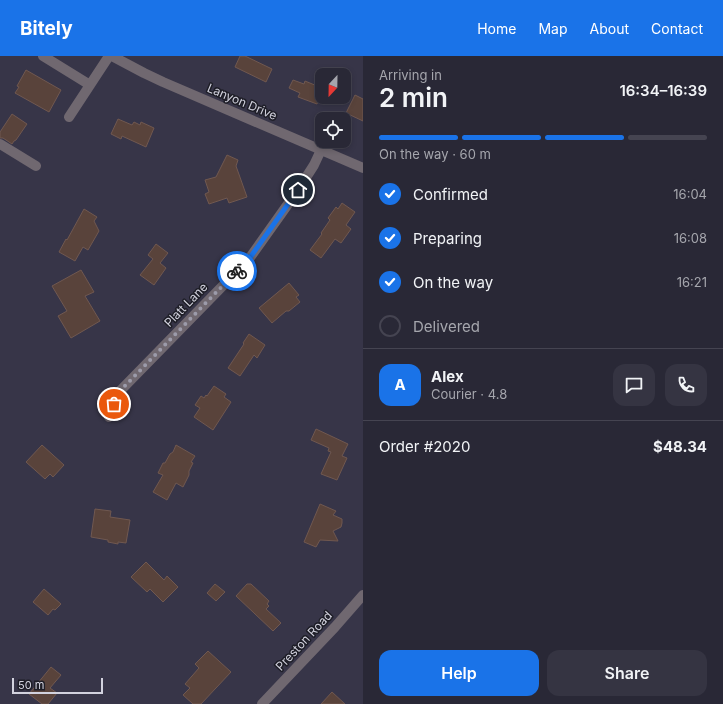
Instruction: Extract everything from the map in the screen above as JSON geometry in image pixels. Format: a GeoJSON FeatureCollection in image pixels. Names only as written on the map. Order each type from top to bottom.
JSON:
{"type":"FeatureCollection","features":[{"type":"Feature","properties":{"kind":"street"},"geometry":{"type":"LineString","coordinates":[[43,56],[90,85]]}},
{"type":"Feature","properties":{"kind":"street"},"geometry":{"type":"LineString","coordinates":[[69,117],[110,56]]}},
{"type":"Feature","properties":{"kind":"street","name":"Lanyon Drive"},"geometry":{"type":"LineString","coordinates":[[110,56],[144,73],[363,168]]}},
{"type":"Feature","properties":{"kind":"street"},"geometry":{"type":"LineString","coordinates":[[0,144],[36,166]]}},
{"type":"Feature","properties":{"kind":"street","name":"Platt Lane"},"geometry":{"type":"LineString","coordinates":[[109,417],[119,392],[249,259],[298,190],[314,165],[321,150]]}},
{"type":"Feature","properties":{"kind":"street","name":"Preston Road"},"geometry":{"type":"LineString","coordinates":[[262,704],[335,627],[363,595]]}},
{"type":"Feature","properties":{"kind":"building"},"geometry":{"type":"Polygon","coordinates":[[[240,56],[245,56],[272,69],[266,82],[235,67],[240,56]]]}},
{"type":"Feature","properties":{"kind":"building"},"geometry":{"type":"Polygon","coordinates":[[[26,70],[61,90],[49,112],[15,93],[19,87],[17,86],[26,70]]]}},
{"type":"Feature","properties":{"kind":"building"},"geometry":{"type":"Polygon","coordinates":[[[293,80],[304,84],[305,81],[315,85],[315,103],[298,97],[300,93],[289,88],[293,80]]]}},
{"type":"Feature","properties":{"kind":"building"},"geometry":{"type":"Polygon","coordinates":[[[355,95],[363,99],[363,121],[351,115],[351,112],[346,112],[355,95]]]}},
{"type":"Feature","properties":{"kind":"building"},"geometry":{"type":"Polygon","coordinates":[[[12,114],[27,124],[12,144],[3,138],[0,138],[0,132],[12,114]]]}},
{"type":"Feature","properties":{"kind":"building"},"geometry":{"type":"Polygon","coordinates":[[[118,119],[132,125],[134,122],[140,125],[141,122],[154,128],[146,147],[122,136],[121,139],[111,134],[118,119]]]}},
{"type":"Feature","properties":{"kind":"building"},"geometry":{"type":"Polygon","coordinates":[[[227,155],[238,160],[236,166],[247,197],[229,203],[227,198],[209,204],[205,194],[209,192],[205,180],[216,177],[227,155]]]}},
{"type":"Feature","properties":{"kind":"building"},"geometry":{"type":"Polygon","coordinates":[[[342,203],[355,212],[346,225],[351,229],[341,243],[335,239],[321,258],[310,250],[330,220],[328,218],[336,207],[338,209],[342,203]]]}},
{"type":"Feature","properties":{"kind":"building"},"geometry":{"type":"Polygon","coordinates":[[[84,209],[97,217],[94,221],[99,231],[88,250],[83,247],[75,261],[59,252],[84,209]]]}},
{"type":"Feature","properties":{"kind":"building"},"geometry":{"type":"Polygon","coordinates":[[[156,244],[168,253],[160,263],[166,268],[154,285],[140,275],[153,259],[148,255],[156,244]]]}},
{"type":"Feature","properties":{"kind":"building"},"geometry":{"type":"Polygon","coordinates":[[[81,270],[94,292],[85,296],[100,321],[71,338],[58,316],[67,311],[52,286],[81,270]]]}},
{"type":"Feature","properties":{"kind":"building"},"geometry":{"type":"Polygon","coordinates":[[[289,283],[299,295],[296,297],[300,302],[272,323],[259,308],[289,283]]]}},
{"type":"Feature","properties":{"kind":"building"},"geometry":{"type":"Polygon","coordinates":[[[249,334],[265,345],[257,358],[254,355],[240,376],[228,368],[249,334]]]}},
{"type":"Feature","properties":{"kind":"building"},"geometry":{"type":"Polygon","coordinates":[[[214,386],[226,394],[224,397],[231,402],[213,430],[194,417],[200,408],[195,405],[201,396],[204,398],[206,395],[207,396],[214,386]]]}},
{"type":"Feature","properties":{"kind":"building"},"geometry":{"type":"Polygon","coordinates":[[[316,429],[348,444],[342,456],[347,458],[337,480],[321,474],[331,452],[328,451],[329,448],[311,440],[316,429]]]}},
{"type":"Feature","properties":{"kind":"building"},"geometry":{"type":"Polygon","coordinates":[[[42,445],[64,465],[53,477],[50,474],[45,479],[26,462],[42,445]]]}},
{"type":"Feature","properties":{"kind":"building"},"geometry":{"type":"Polygon","coordinates":[[[176,445],[195,456],[191,462],[193,463],[183,487],[176,483],[167,500],[153,492],[163,475],[158,473],[163,463],[165,463],[170,454],[173,452],[176,445]]]}},
{"type":"Feature","properties":{"kind":"building"},"geometry":{"type":"Polygon","coordinates":[[[320,504],[336,511],[333,515],[342,519],[342,523],[341,527],[333,531],[338,541],[320,540],[316,547],[304,542],[320,504]]]}},
{"type":"Feature","properties":{"kind":"building"},"geometry":{"type":"Polygon","coordinates":[[[95,509],[111,511],[110,517],[130,520],[126,543],[118,542],[118,544],[108,542],[108,540],[91,537],[95,509]]]}},
{"type":"Feature","properties":{"kind":"building"},"geometry":{"type":"Polygon","coordinates":[[[146,562],[164,580],[167,576],[178,587],[163,602],[150,589],[147,592],[131,577],[146,562]]]}},
{"type":"Feature","properties":{"kind":"building"},"geometry":{"type":"Polygon","coordinates":[[[215,584],[225,592],[216,601],[207,593],[215,584]]]}},
{"type":"Feature","properties":{"kind":"building"},"geometry":{"type":"Polygon","coordinates":[[[247,584],[251,584],[269,601],[267,604],[269,606],[266,609],[281,623],[273,631],[236,596],[247,584]]]}},
{"type":"Feature","properties":{"kind":"building"},"geometry":{"type":"Polygon","coordinates":[[[44,589],[61,604],[55,610],[53,609],[48,615],[33,602],[44,589]]]}},
{"type":"Feature","properties":{"kind":"building"},"geometry":{"type":"Polygon","coordinates":[[[208,651],[231,672],[201,704],[193,704],[183,695],[190,688],[185,684],[199,668],[195,664],[208,651]]]}},
{"type":"Feature","properties":{"kind":"building"},"geometry":{"type":"Polygon","coordinates":[[[51,667],[61,675],[50,688],[57,693],[48,704],[42,704],[29,694],[51,667]]]}},
{"type":"Feature","properties":{"kind":"building"},"geometry":{"type":"Polygon","coordinates":[[[332,692],[345,704],[321,704],[332,692]]]}},
{"type":"Feature","properties":{"kind":"way so far"},"geometry":{"type":"LineString","coordinates":[[114,404],[119,392],[237,271]]}},
{"type":"Feature","properties":{"kind":"route"},"geometry":{"type":"LineString","coordinates":[[237,271],[249,259],[298,190]]}}]}
